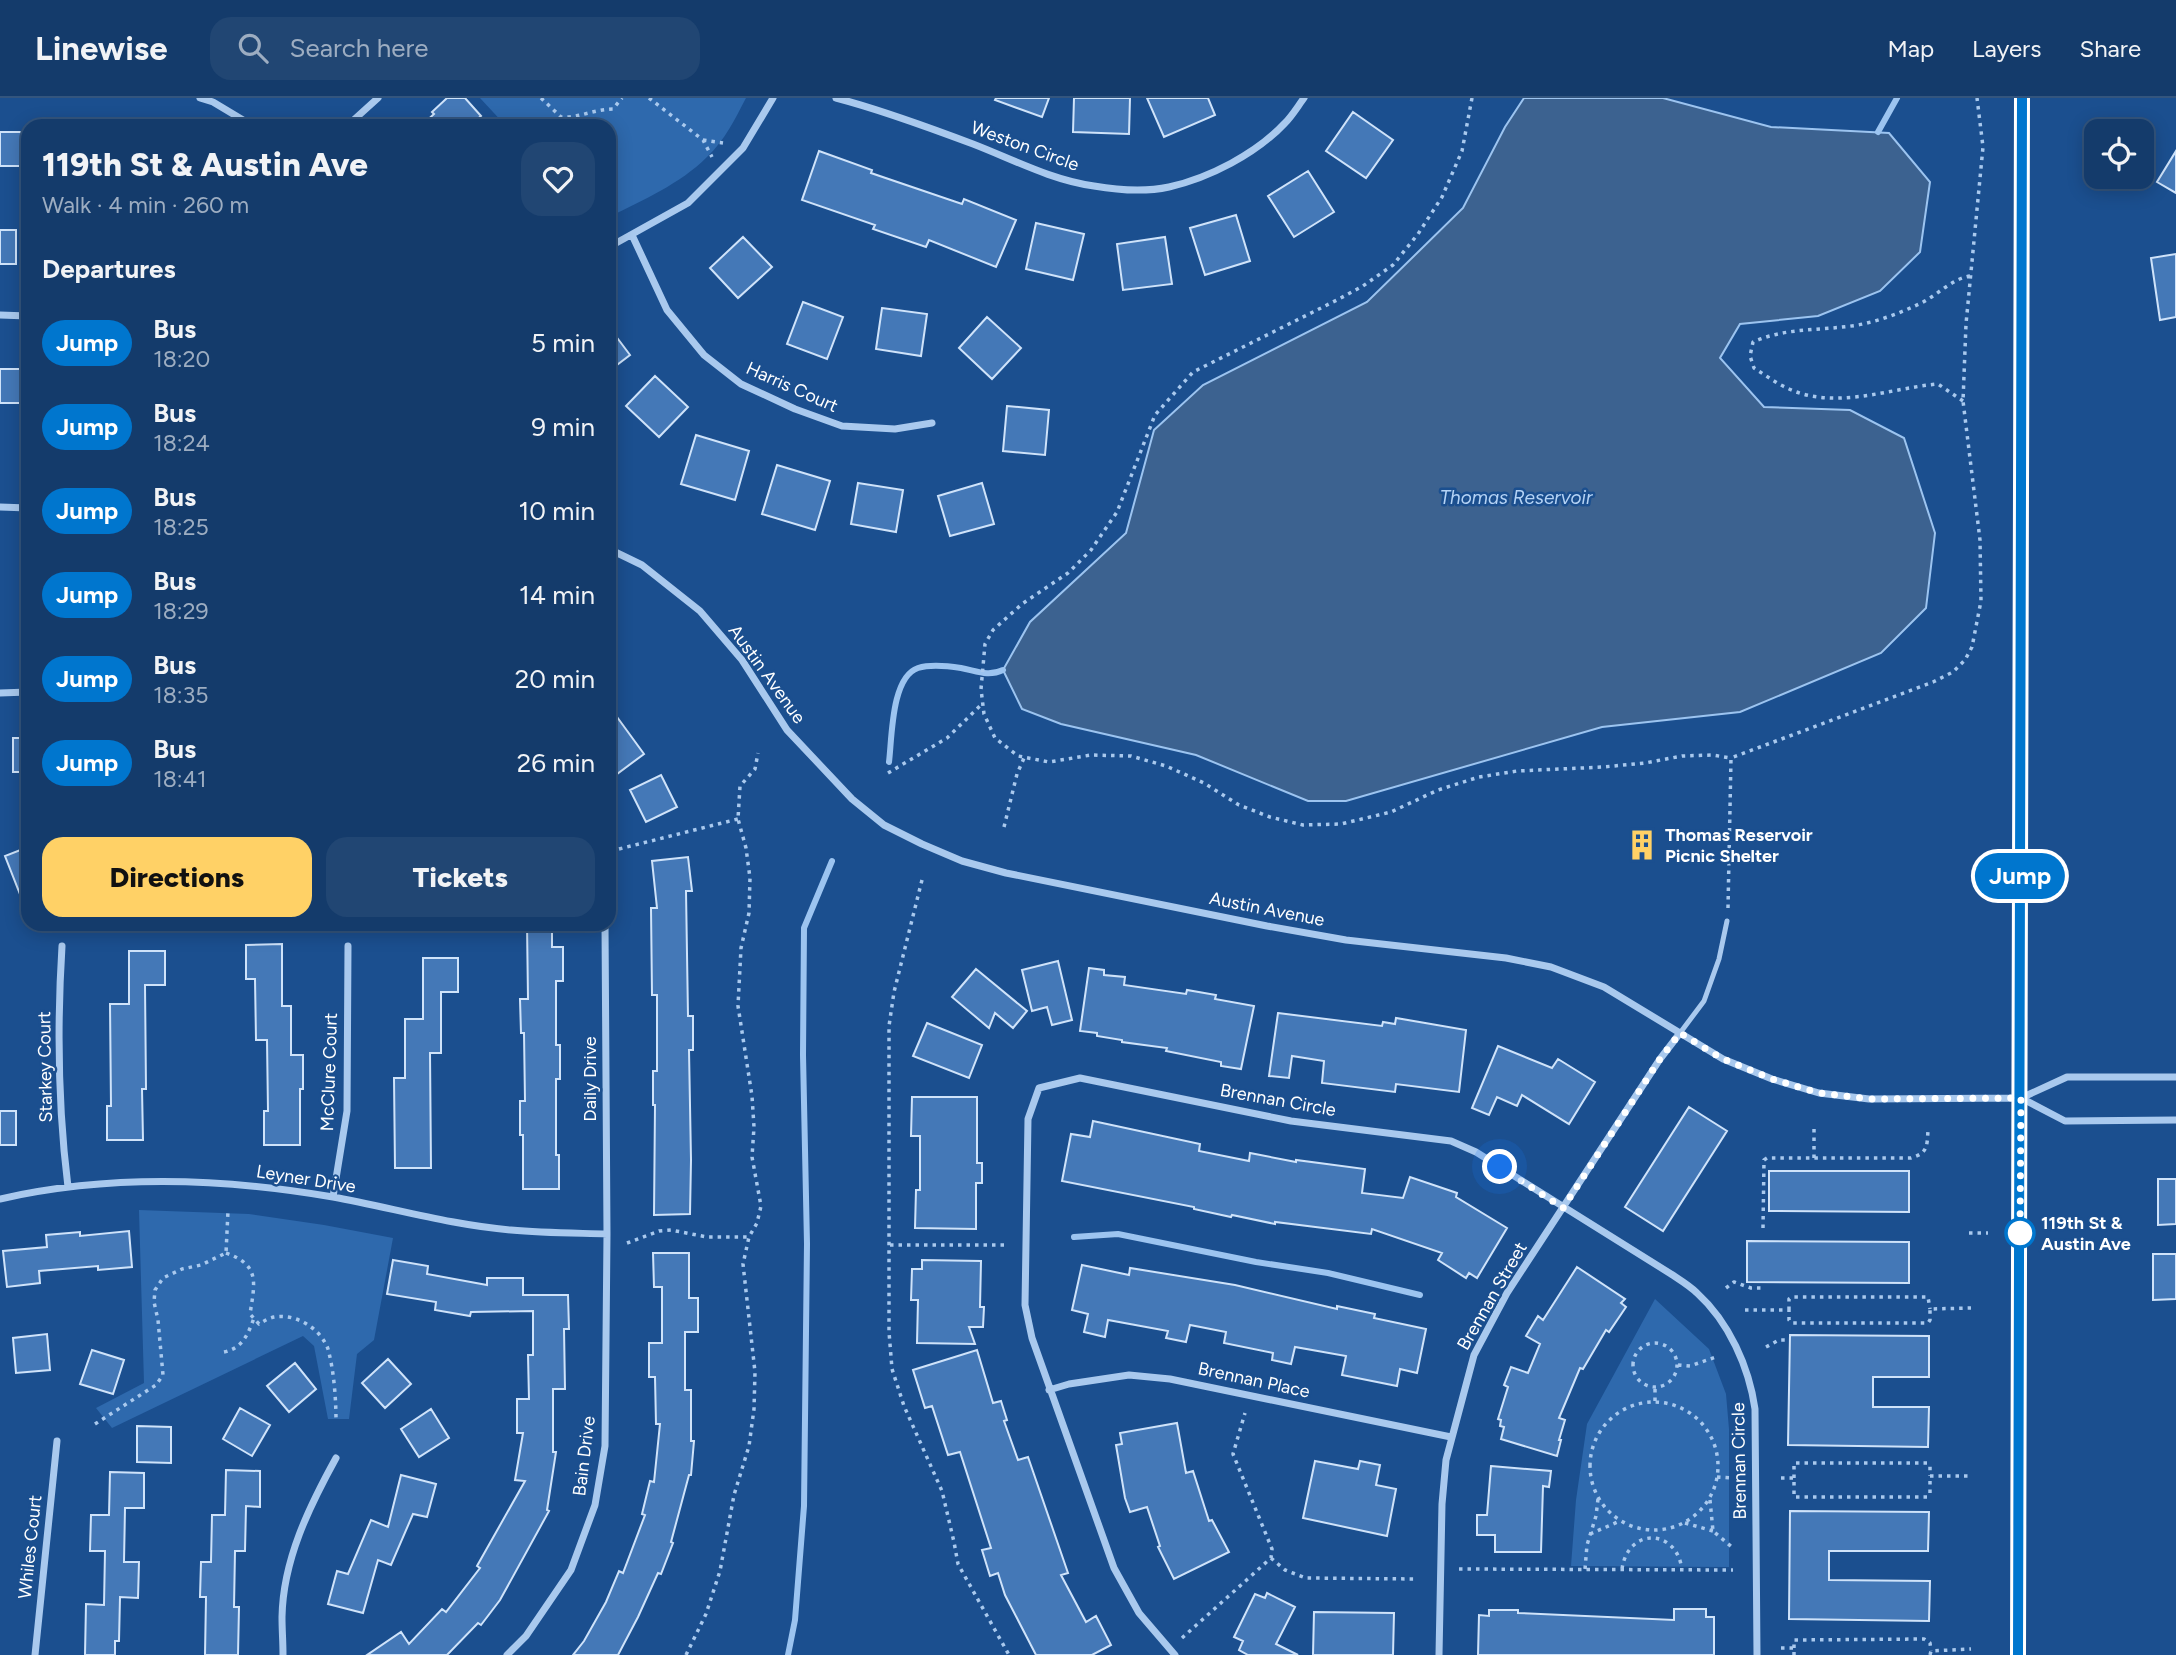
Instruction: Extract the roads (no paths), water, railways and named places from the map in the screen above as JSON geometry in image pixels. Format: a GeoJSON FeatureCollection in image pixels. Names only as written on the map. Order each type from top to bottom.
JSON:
{"type":"FeatureCollection","features":[{"type":"Feature","properties":{"kind":"street"},"geometry":{"type":"LineString","coordinates":[[200,98],[213,102],[241,119]]}},
{"type":"Feature","properties":{"kind":"street"},"geometry":{"type":"LineString","coordinates":[[354,119],[377,98]]}},
{"type":"Feature","properties":{"kind":"street"},"geometry":{"type":"LineString","coordinates":[[616,243],[688,203],[743,148],[773,98]]}},
{"type":"Feature","properties":{"kind":"street","name":"Weston Circle"},"geometry":{"type":"LineString","coordinates":[[836,98],[880,110],[1035,170],[1093,186],[1130,189],[1167,187],[1214,172],[1250,151],[1284,124],[1304,98]]}},
{"type":"Feature","properties":{"kind":"street"},"geometry":{"type":"LineString","coordinates":[[2018,1655],[2022,98]]}},
{"type":"Feature","properties":{"kind":"street","name":"Harris Court"},"geometry":{"type":"LineString","coordinates":[[632,235],[667,310],[704,355],[741,384],[795,409],[842,426],[895,429],[932,423]]}},
{"type":"Feature","properties":{"kind":"street"},"geometry":{"type":"LineString","coordinates":[[0,315],[21,316]]}},
{"type":"Feature","properties":{"kind":"street"},"geometry":{"type":"LineString","coordinates":[[0,507],[21,508]]}},
{"type":"Feature","properties":{"kind":"street","name":"Austin Avenue"},"geometry":{"type":"LineString","coordinates":[[616,552],[642,565],[700,611],[742,660],[787,730],[852,799],[884,825],[962,861],[1006,873],[1267,926],[1346,940],[1506,958],[1551,967],[1604,987],[1723,1059],[1772,1079],[1819,1093],[1869,1099],[2021,1098]]}},
{"type":"Feature","properties":{"kind":"street"},"geometry":{"type":"LineString","coordinates":[[0,693],[21,692]]}},
{"type":"Feature","properties":{"kind":"street","name":"Daily Drive"},"geometry":{"type":"LineString","coordinates":[[606,931],[607,1234]]}},
{"type":"Feature","properties":{"kind":"street","name":"Starkey Court"},"geometry":{"type":"LineString","coordinates":[[62,946],[59,988],[61,1114],[68,1186]]}},
{"type":"Feature","properties":{"kind":"street","name":"McClure Court"},"geometry":{"type":"LineString","coordinates":[[333,1197],[347,1111],[348,946]]}},
{"type":"Feature","properties":{"kind":"street","name":"Brennan Street"},"geometry":{"type":"LineString","coordinates":[[1439,1655],[1442,1504],[1446,1460],[1474,1355],[1507,1293],[1660,1059],[1680,1033]]}},
{"type":"Feature","properties":{"kind":"street"},"geometry":{"type":"LineString","coordinates":[[2021,1098],[2067,1077],[2176,1077]]}},
{"type":"Feature","properties":{"kind":"street","name":"Brennan Circle"},"geometry":{"type":"LineString","coordinates":[[1175,1655],[1139,1613],[1114,1568],[1049,1390],[1032,1338],[1025,1305],[1028,1119],[1039,1088],[1080,1078],[1292,1121],[1451,1141],[1476,1152],[1671,1274],[1698,1294],[1730,1333],[1753,1391],[1757,1655]]}},
{"type":"Feature","properties":{"kind":"street"},"geometry":{"type":"LineString","coordinates":[[2021,1098],[2065,1121],[2176,1120]]}},
{"type":"Feature","properties":{"kind":"street","name":"Leyner Drive"},"geometry":{"type":"LineString","coordinates":[[0,1199],[68,1186],[130,1181],[217,1182],[333,1197],[417,1216],[510,1230],[607,1234]]}},
{"type":"Feature","properties":{"kind":"street","name":"Bain Drive"},"geometry":{"type":"LineString","coordinates":[[507,1655],[526,1636],[571,1570],[594,1505],[605,1446],[607,1234]]}},
{"type":"Feature","properties":{"kind":"street","name":"Brennan Place"},"geometry":{"type":"LineString","coordinates":[[1049,1390],[1069,1384],[1129,1375],[1170,1379],[1451,1437]]}},
{"type":"Feature","properties":{"kind":"street","name":"Whiles Court"},"geometry":{"type":"LineString","coordinates":[[36,1655],[57,1441]]}},
{"type":"Feature","properties":{"kind":"street"},"geometry":{"type":"LineString","coordinates":[[283,1655],[282,1615],[286,1582],[295,1547],[313,1501],[336,1458]]}},
{"type":"Feature","properties":{"kind":"lane"},"geometry":{"type":"LineString","coordinates":[[1680,1033],[1704,1001],[1720,959],[1727,921]]}},
{"type":"Feature","properties":{"kind":"water","name":"Thomas Reservoir"},"geometry":{"type":"Polygon","coordinates":[[[1524,98],[1663,98],[1771,127],[1889,133],[1930,182],[1920,252],[1880,291],[1818,316],[1740,324],[1720,358],[1764,407],[1850,410],[1904,438],[1935,533],[1926,608],[1881,653],[1740,712],[1602,727],[1346,801],[1308,801],[1196,755],[1061,724],[1022,709],[1003,670],[1030,622],[1126,533],[1154,430],[1203,385],[1367,302],[1463,208],[1505,127],[1524,98]]]}},
{"type":"Feature","properties":{"kind":"waterway"},"geometry":{"type":"LineString","coordinates":[[1878,132],[1897,98]]}},
{"type":"Feature","properties":{"kind":"waterway"},"geometry":{"type":"LineString","coordinates":[[889,762],[894,710],[902,683],[909,674],[918,668],[934,666],[987,673],[1003,670]]}},
{"type":"Feature","properties":{"kind":"waterway"},"geometry":{"type":"LineString","coordinates":[[788,1655],[795,1620],[804,1506],[807,1244],[803,1055],[804,928],[832,861]]}},
{"type":"Feature","properties":{"kind":"waterway"},"geometry":{"type":"LineString","coordinates":[[1074,1237],[1118,1234],[1256,1262],[1328,1273],[1420,1295]]}},
{"type":"Feature","properties":{"kind":"place","name":"Thomas Reservoir Picnic Shelter"},"geometry":{"type":"Point","coordinates":[1642,845]}},
{"type":"Feature","properties":{"kind":"place","name":"119th St & Austin Ave"},"geometry":{"type":"Point","coordinates":[2020,1233]}}]}
